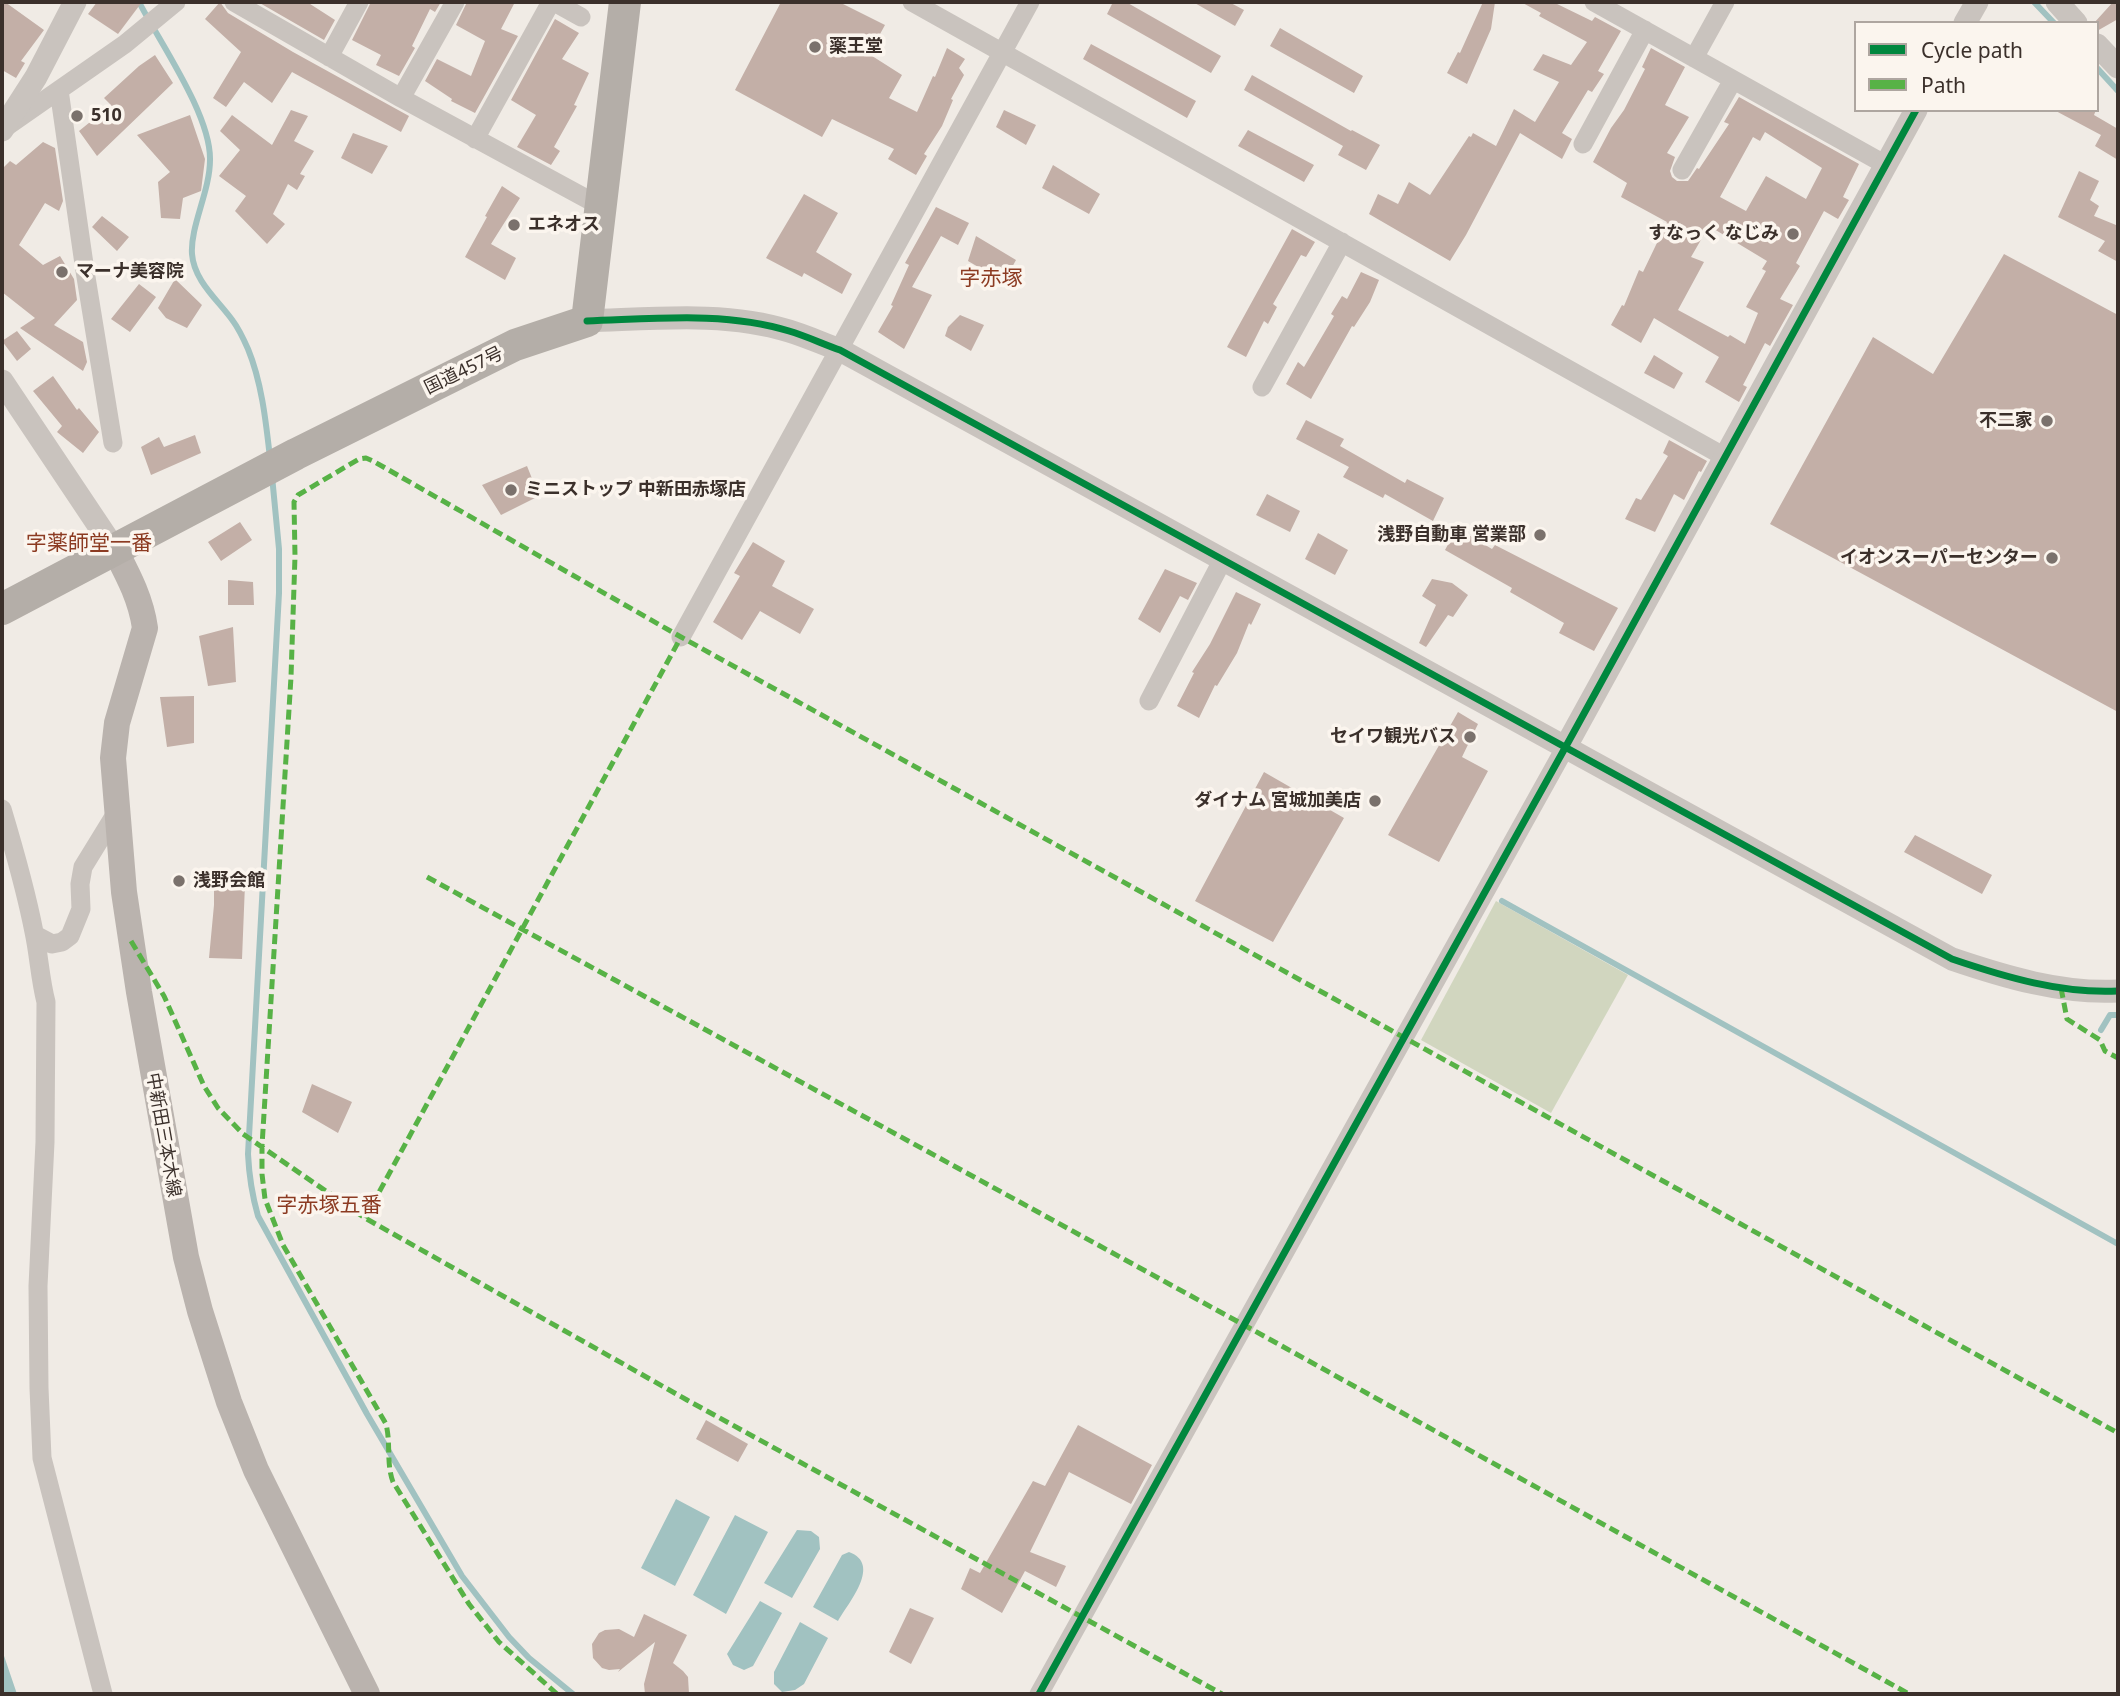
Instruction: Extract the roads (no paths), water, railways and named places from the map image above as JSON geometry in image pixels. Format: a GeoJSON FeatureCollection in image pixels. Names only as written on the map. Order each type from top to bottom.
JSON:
{"type":"FeatureCollection","features":[{"type":"Feature","properties":{"kind":"highway"},"geometry":{"type":"LineString","coordinates":[[587,321],[625,2]]}},
{"type":"Feature","properties":{"kind":"highway","name":"国道457号"},"geometry":{"type":"LineString","coordinates":[[2,609],[296,454],[515,345],[587,321]]}},
{"type":"Feature","properties":{"kind":"main road","name":"中新田三本木線"},"geometry":{"type":"LineString","coordinates":[[115,550],[132,582],[143,611],[145,628],[117,723],[113,758],[124,892],[174,1195],[200,1311],[229,1402],[256,1470],[367,1694]]}},
{"type":"Feature","properties":{"kind":"street"},"geometry":{"type":"LineString","coordinates":[[2,130],[36,77],[75,2]]}},
{"type":"Feature","properties":{"kind":"street"},"geometry":{"type":"LineString","coordinates":[[2,130],[125,44],[176,2]]}},
{"type":"Feature","properties":{"kind":"street"},"geometry":{"type":"LineString","coordinates":[[234,2],[401,98],[600,206]]}},
{"type":"Feature","properties":{"kind":"street"},"geometry":{"type":"LineString","coordinates":[[329,57],[359,2]]}},
{"type":"Feature","properties":{"kind":"street"},"geometry":{"type":"LineString","coordinates":[[401,98],[455,2]]}},
{"type":"Feature","properties":{"kind":"street"},"geometry":{"type":"LineString","coordinates":[[475,139],[552,2],[580,17]]}},
{"type":"Feature","properties":{"kind":"street"},"geometry":{"type":"LineString","coordinates":[[912,2],[1725,457]]}},
{"type":"Feature","properties":{"kind":"street"},"geometry":{"type":"LineString","coordinates":[[681,637],[1030,2]]}},
{"type":"Feature","properties":{"kind":"street"},"geometry":{"type":"LineString","coordinates":[[1597,2],[1886,165]]}},
{"type":"Feature","properties":{"kind":"street"},"geometry":{"type":"LineString","coordinates":[[1694,58],[1725,2]]}},
{"type":"Feature","properties":{"kind":"street"},"geometry":{"type":"LineString","coordinates":[[1966,21],[1977,2]]}},
{"type":"Feature","properties":{"kind":"street"},"geometry":{"type":"LineString","coordinates":[[2057,2],[2074,21]]}},
{"type":"Feature","properties":{"kind":"street"},"geometry":{"type":"LineString","coordinates":[[1583,144],[1645,30]]}},
{"type":"Feature","properties":{"kind":"street"},"geometry":{"type":"LineString","coordinates":[[2099,47],[2118,67]]}},
{"type":"Feature","properties":{"kind":"street"},"geometry":{"type":"LineString","coordinates":[[1682,170],[1733,80]]}},
{"type":"Feature","properties":{"kind":"street"},"geometry":{"type":"LineString","coordinates":[[59,90],[85,271],[114,443]]}},
{"type":"Feature","properties":{"kind":"street"},"geometry":{"type":"LineString","coordinates":[[1039,1694],[1915,112]]}},
{"type":"Feature","properties":{"kind":"street"},"geometry":{"type":"LineString","coordinates":[[1262,387],[1342,242]]}},
{"type":"Feature","properties":{"kind":"street"},"geometry":{"type":"LineString","coordinates":[[587,321],[677,318],[731,320],[787,330],[840,350],[1952,959],[2001,976],[2061,988],[2118,991]]}},
{"type":"Feature","properties":{"kind":"street"},"geometry":{"type":"LineString","coordinates":[[2,381],[115,550]]}},
{"type":"Feature","properties":{"kind":"street"},"geometry":{"type":"LineString","coordinates":[[1149,701],[1222,561]]}},
{"type":"Feature","properties":{"kind":"street"},"geometry":{"type":"LineString","coordinates":[[2,809],[35,935],[40,980],[46,1002],[45,1142],[38,1286],[38,1388],[43,1458],[103,1694]]}},
{"type":"Feature","properties":{"kind":"street"},"geometry":{"type":"LineString","coordinates":[[35,935],[52,944],[62,942],[70,936],[81,909],[80,884],[83,867],[119,809]]}},
{"type":"Feature","properties":{"kind":"water"},"geometry":{"type":"Polygon","coordinates":[[[676,1499],[710,1517],[675,1586],[641,1568],[676,1499]]]}},
{"type":"Feature","properties":{"kind":"water"},"geometry":{"type":"Polygon","coordinates":[[[735,1515],[768,1532],[726,1614],[693,1595],[735,1515]]]}},
{"type":"Feature","properties":{"kind":"water"},"geometry":{"type":"Polygon","coordinates":[[[797,1530],[811,1531],[819,1537],[820,1549],[792,1598],[764,1583],[797,1530]]]}},
{"type":"Feature","properties":{"kind":"water"},"geometry":{"type":"Polygon","coordinates":[[[849,1552],[863,1565],[863,1574],[855,1594],[838,1621],[813,1607],[842,1555],[849,1552]]]}},
{"type":"Feature","properties":{"kind":"water"},"geometry":{"type":"Polygon","coordinates":[[[760,1601],[782,1613],[753,1666],[744,1670],[733,1665],[727,1654],[760,1601]]]}},
{"type":"Feature","properties":{"kind":"water"},"geometry":{"type":"Polygon","coordinates":[[[800,1622],[828,1638],[804,1684],[795,1690],[782,1692],[774,1684],[774,1672],[800,1622]]]}},
{"type":"Feature","properties":{"kind":"water"},"geometry":{"type":"Polygon","coordinates":[[[2,1650],[17,1694],[2,1694],[2,1650]]]}},
{"type":"Feature","properties":{"kind":"waterway"},"geometry":{"type":"LineString","coordinates":[[139,2],[194,101],[208,142],[209,172],[194,232],[192,254],[202,282],[235,324],[253,362],[265,417],[270,458]]}},
{"type":"Feature","properties":{"kind":"waterway"},"geometry":{"type":"LineString","coordinates":[[2034,2],[2052,21]]}},
{"type":"Feature","properties":{"kind":"waterway"},"geometry":{"type":"LineString","coordinates":[[2099,70],[2118,91]]}},
{"type":"Feature","properties":{"kind":"waterway"},"geometry":{"type":"LineString","coordinates":[[272,476],[279,549],[279,593],[248,1154],[256,1208],[367,1414],[462,1576],[509,1637],[529,1658],[573,1694]]}},
{"type":"Feature","properties":{"kind":"waterway"},"geometry":{"type":"LineString","coordinates":[[1502,901],[2118,1244]]}},
{"type":"Feature","properties":{"kind":"waterway"},"geometry":{"type":"LineString","coordinates":[[2101,1030],[2110,1015],[2118,1015]]}},
{"type":"Feature","properties":{"kind":"place","name":"薬王堂"},"geometry":{"type":"Point","coordinates":[815,47]}},
{"type":"Feature","properties":{"kind":"place","name":"510"},"geometry":{"type":"Point","coordinates":[77,116]}},
{"type":"Feature","properties":{"kind":"place","name":"エネオス"},"geometry":{"type":"Point","coordinates":[514,225]}},
{"type":"Feature","properties":{"kind":"place","name":"すなっく なじみ"},"geometry":{"type":"Point","coordinates":[1793,234]}},
{"type":"Feature","properties":{"kind":"place","name":"マーナ美容院"},"geometry":{"type":"Point","coordinates":[62,272]}},
{"type":"Feature","properties":{"kind":"place","name":"不二家"},"geometry":{"type":"Point","coordinates":[2047,421]}},
{"type":"Feature","properties":{"kind":"place","name":"ミニストップ 中新田赤塚店"},"geometry":{"type":"Point","coordinates":[511,490]}},
{"type":"Feature","properties":{"kind":"place","name":"浅野自動車 営業部"},"geometry":{"type":"Point","coordinates":[1540,535]}},
{"type":"Feature","properties":{"kind":"place","name":"イオンスーパーセンター"},"geometry":{"type":"Point","coordinates":[2052,558]}},
{"type":"Feature","properties":{"kind":"place","name":"セイワ観光バス"},"geometry":{"type":"Point","coordinates":[1470,737]}},
{"type":"Feature","properties":{"kind":"place","name":"ダイナム 宮城加美店"},"geometry":{"type":"Point","coordinates":[1375,801]}},
{"type":"Feature","properties":{"kind":"place","name":"浅野会館"},"geometry":{"type":"Point","coordinates":[179,881]}},
{"type":"Feature","properties":{"kind":"district","name":"字赤塚"},"geometry":{"type":"Point","coordinates":[991,279]}},
{"type":"Feature","properties":{"kind":"district","name":"字薬師堂一番"},"geometry":{"type":"Point","coordinates":[89,544]}},
{"type":"Feature","properties":{"kind":"district","name":"字赤塚五番"},"geometry":{"type":"Point","coordinates":[329,1206]}}]}
